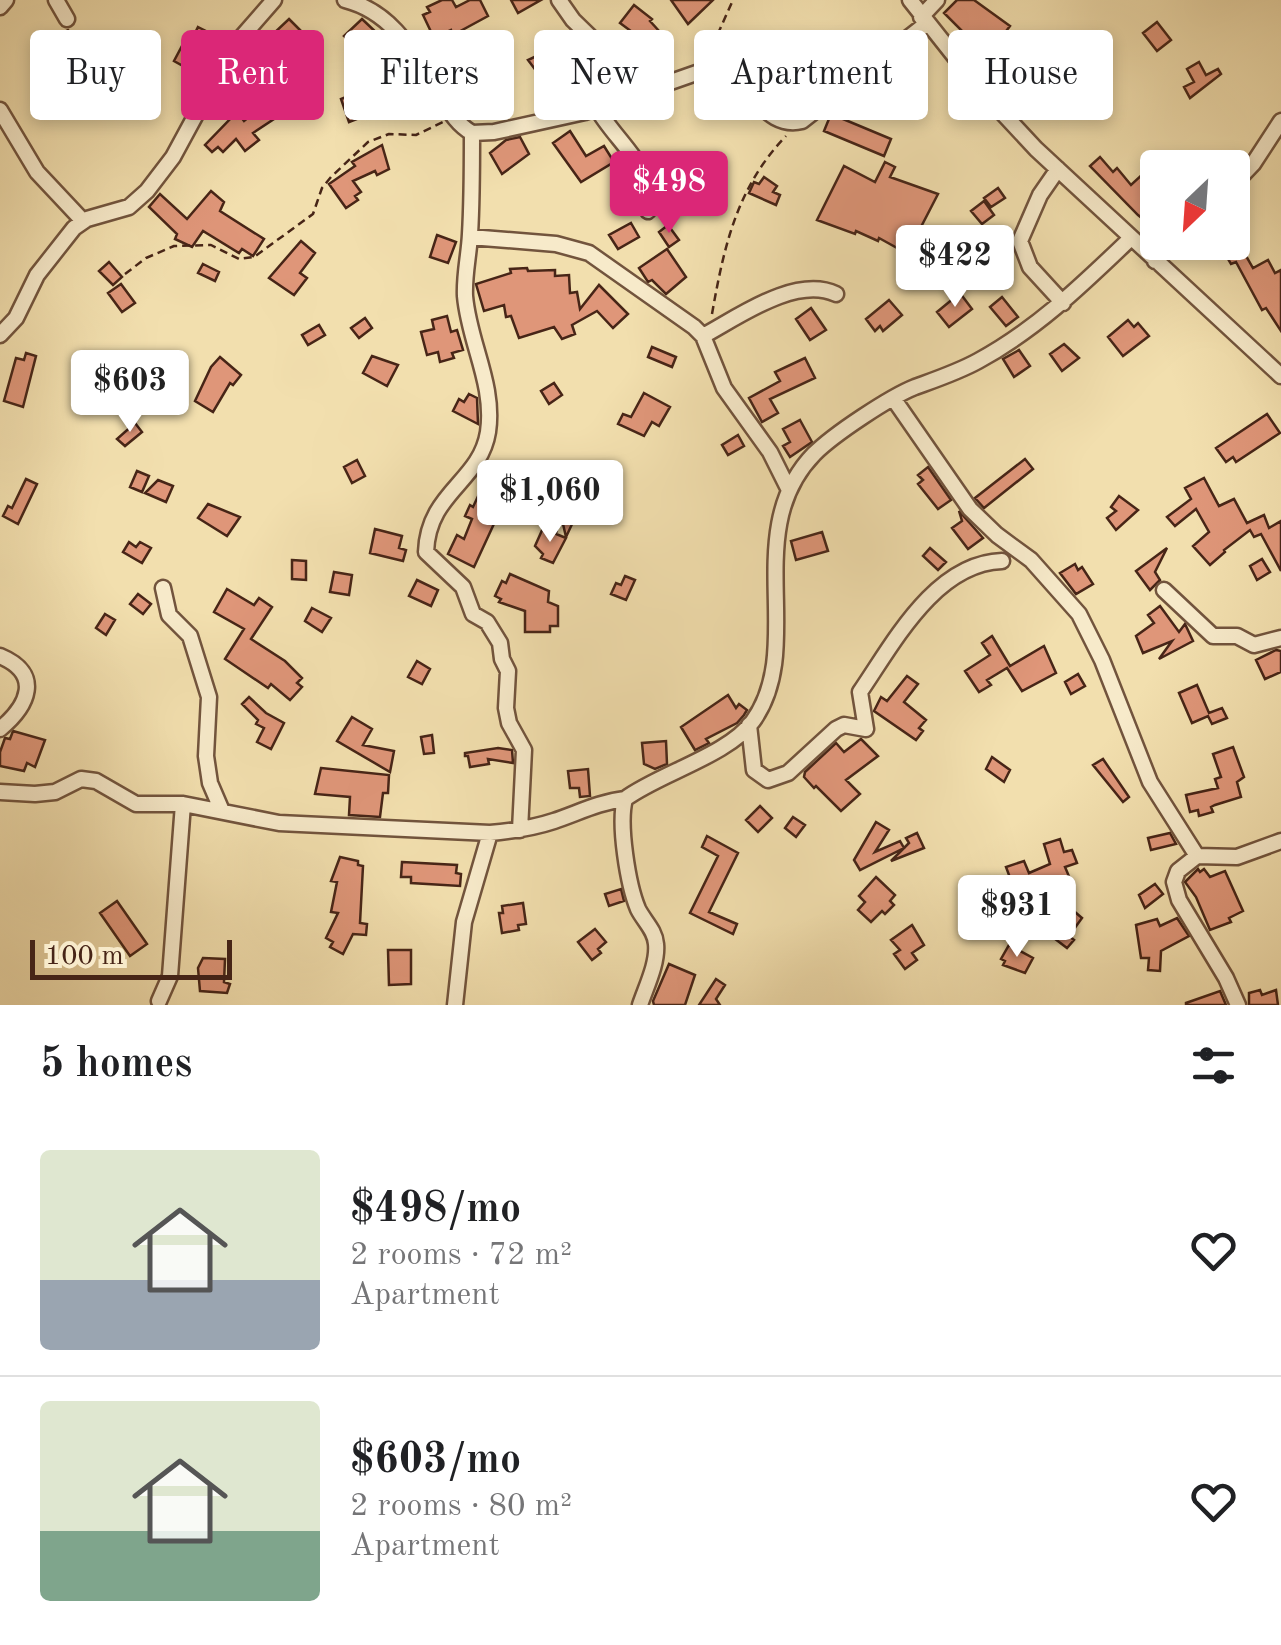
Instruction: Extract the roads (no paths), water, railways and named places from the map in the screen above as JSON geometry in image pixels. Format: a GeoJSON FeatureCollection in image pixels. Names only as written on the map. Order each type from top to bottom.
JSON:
{"type":"FeatureCollection","features":[{"type":"Feature","properties":{"kind":"street"},"geometry":{"type":"LineString","coordinates":[[0,7],[6,0]]}},
{"type":"Feature","properties":{"kind":"street"},"geometry":{"type":"LineString","coordinates":[[56,0],[67,19]]}},
{"type":"Feature","properties":{"kind":"street"},"geometry":{"type":"LineString","coordinates":[[0,336],[16,318],[37,275],[74,228],[138,201],[173,157],[232,48],[274,0]]}},
{"type":"Feature","properties":{"kind":"street"},"geometry":{"type":"LineString","coordinates":[[344,0],[374,11],[399,32],[453,116],[472,134],[466,301],[490,397],[488,427],[476,464],[442,500],[433,516],[426,534],[426,552],[463,587],[472,611],[487,622],[500,644],[509,676],[506,708],[524,750],[520,830]]}},
{"type":"Feature","properties":{"kind":"street"},"geometry":{"type":"LineString","coordinates":[[559,0],[582,30]]}},
{"type":"Feature","properties":{"kind":"street"},"geometry":{"type":"LineString","coordinates":[[910,0],[982,91],[1140,246]]}},
{"type":"Feature","properties":{"kind":"street"},"geometry":{"type":"LineString","coordinates":[[674,81],[702,71],[716,72],[732,79],[776,120],[788,124],[802,121],[923,20],[937,0]]}},
{"type":"Feature","properties":{"kind":"street"},"geometry":{"type":"LineString","coordinates":[[0,110],[37,172],[83,222]]}},
{"type":"Feature","properties":{"kind":"street"},"geometry":{"type":"LineString","coordinates":[[472,134],[546,120]]}},
{"type":"Feature","properties":{"kind":"street"},"geometry":{"type":"LineString","coordinates":[[603,120],[647,178],[652,200],[648,211]]}},
{"type":"Feature","properties":{"kind":"street"},"geometry":{"type":"LineString","coordinates":[[1250,167],[1281,121]]}},
{"type":"Feature","properties":{"kind":"street"},"geometry":{"type":"LineString","coordinates":[[1058,169],[1040,196],[1020,241],[1030,267],[1063,303]]}},
{"type":"Feature","properties":{"kind":"street"},"geometry":{"type":"LineString","coordinates":[[470,237],[556,244],[589,253],[707,334],[724,388],[770,452],[789,490]]}},
{"type":"Feature","properties":{"kind":"street"},"geometry":{"type":"LineString","coordinates":[[0,792],[55,792],[81,780],[96,781],[136,804],[183,804],[279,823],[490,834],[520,830],[624,799],[717,748],[750,725],[761,707],[774,655],[776,538],[789,490],[814,454],[893,398],[981,359],[1039,323],[1131,238]]}},
{"type":"Feature","properties":{"kind":"street"},"geometry":{"type":"LineString","coordinates":[[1155,260],[1281,376]]}},
{"type":"Feature","properties":{"kind":"street"},"geometry":{"type":"LineString","coordinates":[[707,334],[738,313],[773,298],[825,289],[836,294]]}},
{"type":"Feature","properties":{"kind":"street"},"geometry":{"type":"LineString","coordinates":[[893,398],[970,508],[997,535],[1031,560],[1080,614],[1150,782],[1197,856]]}},
{"type":"Feature","properties":{"kind":"street"},"geometry":{"type":"LineString","coordinates":[[750,725],[754,770],[768,780],[788,773],[844,724],[866,730],[860,692],[894,646],[901,629],[934,591],[986,562],[1002,561]]}},
{"type":"Feature","properties":{"kind":"street"},"geometry":{"type":"LineString","coordinates":[[163,588],[169,615],[190,636],[209,697],[206,756],[210,783],[222,811]]}},
{"type":"Feature","properties":{"kind":"street"},"geometry":{"type":"LineString","coordinates":[[1164,590],[1213,636],[1238,636],[1254,645],[1281,638]]}},
{"type":"Feature","properties":{"kind":"street"},"geometry":{"type":"LineString","coordinates":[[0,656],[19,667],[26,680],[26,691],[23,708],[0,730]]}},
{"type":"Feature","properties":{"kind":"street"},"geometry":{"type":"LineString","coordinates":[[624,799],[624,835],[638,910],[657,948],[640,1005]]}},
{"type":"Feature","properties":{"kind":"street"},"geometry":{"type":"LineString","coordinates":[[158,1002],[170,976],[183,804]]}},
{"type":"Feature","properties":{"kind":"street"},"geometry":{"type":"LineString","coordinates":[[455,1005],[464,922],[490,834]]}},
{"type":"Feature","properties":{"kind":"street"},"geometry":{"type":"LineString","coordinates":[[1238,1005],[1179,900],[1174,882],[1178,870],[1197,856],[1237,857],[1281,841]]}}]}
